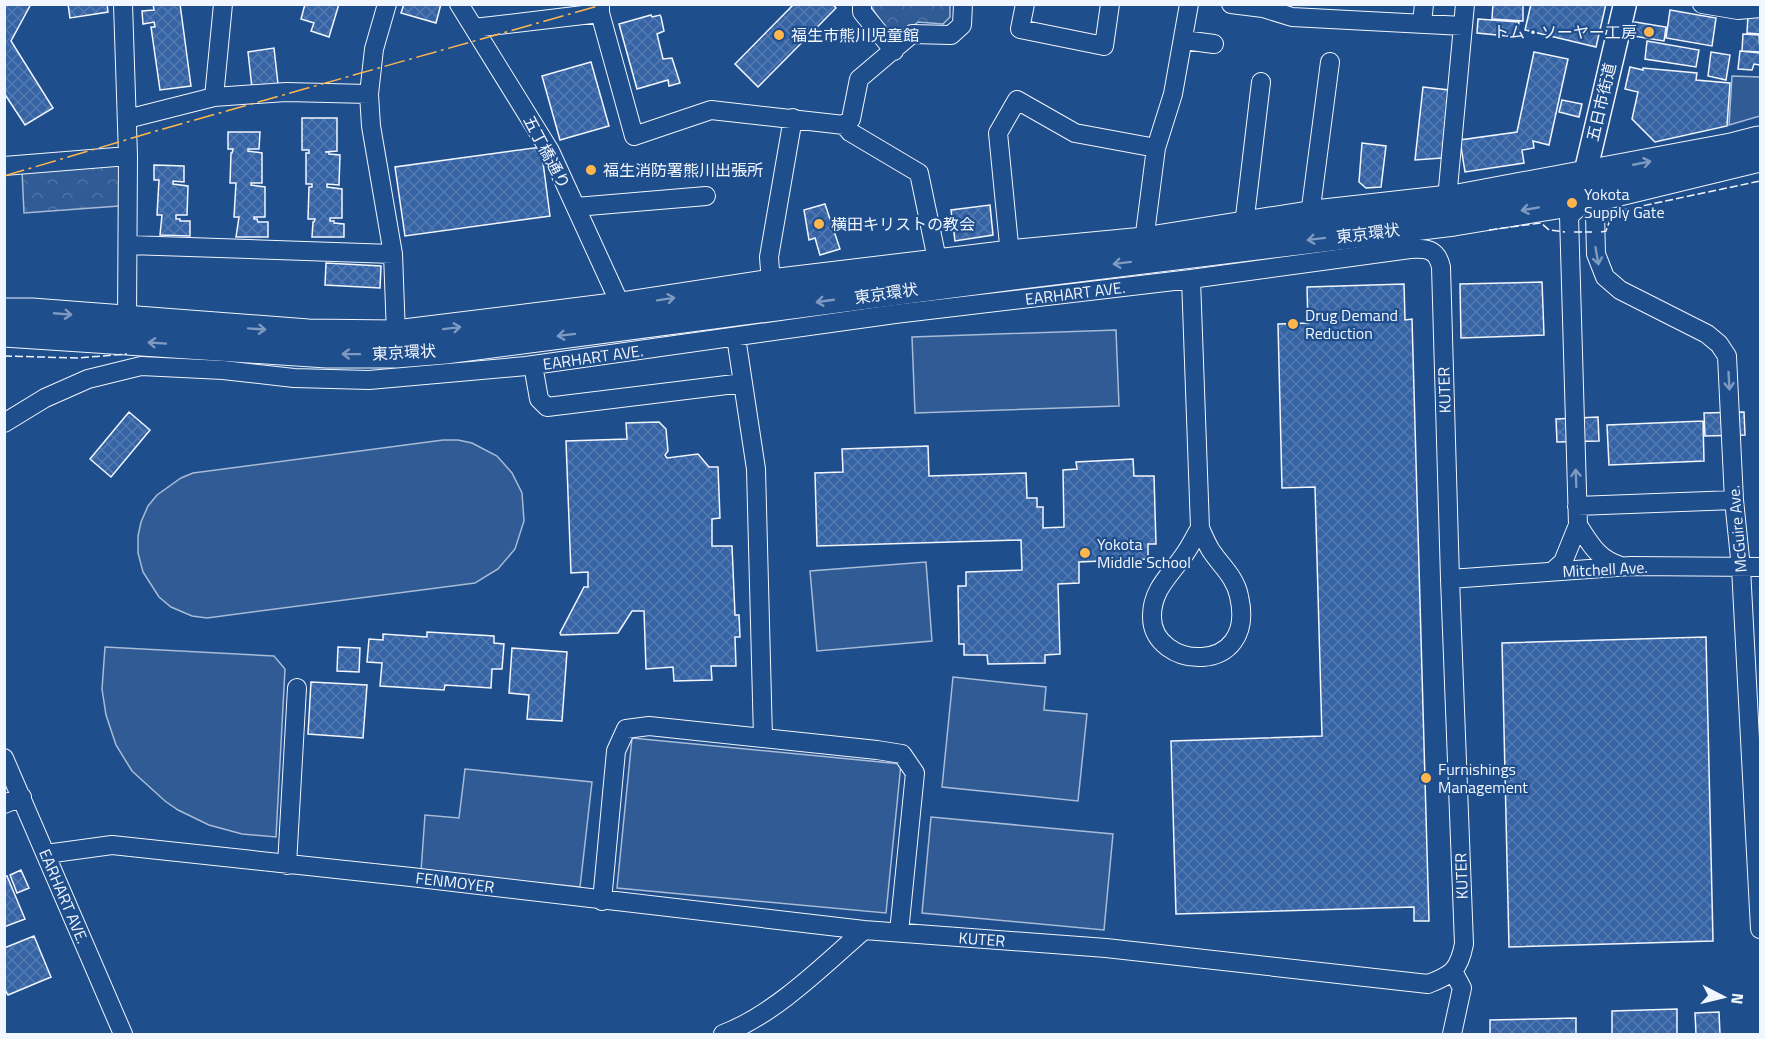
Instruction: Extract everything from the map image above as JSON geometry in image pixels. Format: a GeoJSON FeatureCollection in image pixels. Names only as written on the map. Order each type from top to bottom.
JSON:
{"type":"FeatureCollection","features":[{"type":"Feature","properties":{"kind":"highway","name":"東京環状"},"geometry":{"type":"LineString","coordinates":[[4,312],[32,312],[308,333],[396,334],[623,317],[1037,273],[1454,222],[1761,139]]}},
{"type":"Feature","properties":{"kind":"highway","name":"東京環状"},"geometry":{"type":"LineString","coordinates":[[4,333],[360,355],[445,350],[623,317],[771,283],[1144,241],[1310,215],[1447,199],[1687,177],[1761,158]]}},
{"type":"Feature","properties":{"kind":"main road","name":"五日市街道"},"geometry":{"type":"LineString","coordinates":[[1586,187],[1625,4]]}},
{"type":"Feature","properties":{"kind":"street"},"geometry":{"type":"LineString","coordinates":[[123,4],[128,156],[128,320]]}},
{"type":"Feature","properties":{"kind":"street"},"geometry":{"type":"LineString","coordinates":[[214,97],[223,4]]}},
{"type":"Feature","properties":{"kind":"street"},"geometry":{"type":"LineString","coordinates":[[387,4],[374,49],[369,94],[371,126],[393,254],[396,334]]}},
{"type":"Feature","properties":{"kind":"street","name":"五丁橋通り"},"geometry":{"type":"LineString","coordinates":[[459,4],[550,150],[623,317]]}},
{"type":"Feature","properties":{"kind":"street"},"geometry":{"type":"LineString","coordinates":[[862,4],[862,12],[894,51]]}},
{"type":"Feature","properties":{"kind":"street"},"geometry":{"type":"LineString","coordinates":[[844,125],[851,118],[859,79],[912,34],[951,35],[962,25],[963,4]]}},
{"type":"Feature","properties":{"kind":"street"},"geometry":{"type":"LineString","coordinates":[[1025,4],[1020,29],[1104,46],[1110,4]]}},
{"type":"Feature","properties":{"kind":"street"},"geometry":{"type":"LineString","coordinates":[[1144,241],[1156,148],[1173,94],[1189,4]]}},
{"type":"Feature","properties":{"kind":"street"},"geometry":{"type":"LineString","coordinates":[[1232,4],[1293,11],[1423,14],[1463,26]]}},
{"type":"Feature","properties":{"kind":"street"},"geometry":{"type":"LineString","coordinates":[[1447,199],[1465,4]]}},
{"type":"Feature","properties":{"kind":"street"},"geometry":{"type":"LineString","coordinates":[[1702,4],[1738,10],[1761,8]]}},
{"type":"Feature","properties":{"kind":"street"},"geometry":{"type":"LineString","coordinates":[[474,28],[600,9],[634,136],[711,110],[844,125],[850,132],[919,173],[938,264]]}},
{"type":"Feature","properties":{"kind":"street"},"geometry":{"type":"LineString","coordinates":[[1184,40],[1214,44]]}},
{"type":"Feature","properties":{"kind":"street"},"geometry":{"type":"LineString","coordinates":[[1310,215],[1330,62]]}},
{"type":"Feature","properties":{"kind":"street"},"geometry":{"type":"LineString","coordinates":[[1244,225],[1261,82]]}},
{"type":"Feature","properties":{"kind":"street"},"geometry":{"type":"LineString","coordinates":[[127,119],[214,97],[286,92],[369,94]]}},
{"type":"Feature","properties":{"kind":"street"},"geometry":{"type":"LineString","coordinates":[[1010,255],[998,133],[1017,100],[1075,133],[1156,148]]}},
{"type":"Feature","properties":{"kind":"street"},"geometry":{"type":"LineString","coordinates":[[771,283],[769,257],[793,118]]}},
{"type":"Feature","properties":{"kind":"street"},"geometry":{"type":"LineString","coordinates":[[4,166],[128,156]]}},
{"type":"Feature","properties":{"kind":"street"},"geometry":{"type":"LineString","coordinates":[[1553,571],[1563,562],[1578,525],[1569,216],[1586,187]]}},
{"type":"Feature","properties":{"kind":"street","name":"McGuire Ave."},"geometry":{"type":"LineString","coordinates":[[1586,187],[1595,214],[1596,254],[1605,277],[1620,290],[1707,334],[1719,344],[1727,356],[1734,500],[1741,568],[1757,803],[1761,929]]}},
{"type":"Feature","properties":{"kind":"street"},"geometry":{"type":"LineString","coordinates":[[576,207],[706,196]]}},
{"type":"Feature","properties":{"kind":"street"},"geometry":{"type":"LineString","coordinates":[[129,245],[393,254]]}},
{"type":"Feature","properties":{"kind":"street","name":"KUTER"},"geometry":{"type":"LineString","coordinates":[[864,930],[1117,949],[1428,984],[1444,978],[1461,961],[1464,944],[1439,257],[1432,252],[1410,249],[1191,279]]}},
{"type":"Feature","properties":{"kind":"street"},"geometry":{"type":"LineString","coordinates":[[1191,279],[1200,528],[1211,550],[1230,575],[1239,594],[1241,610],[1239,628],[1234,640],[1227,649],[1208,657],[1178,654],[1164,644],[1151,618],[1158,589],[1185,554],[1200,528]]}},
{"type":"Feature","properties":{"kind":"street","name":"EARHART AVE."},"geometry":{"type":"LineString","coordinates":[[6,420],[45,398],[88,379],[141,366],[223,370],[294,378],[369,380],[533,365],[907,313],[1191,279]]}},
{"type":"Feature","properties":{"kind":"street"},"geometry":{"type":"LineString","coordinates":[[736,337],[756,469],[763,738]]}},
{"type":"Feature","properties":{"kind":"street"},"geometry":{"type":"LineString","coordinates":[[533,365],[539,399],[547,407],[743,383]]}},
{"type":"Feature","properties":{"kind":"street"},"geometry":{"type":"LineString","coordinates":[[1577,506],[1734,500]]}},
{"type":"Feature","properties":{"kind":"street"},"geometry":{"type":"LineString","coordinates":[[1578,525],[1598,554],[1608,562],[1623,567]]}},
{"type":"Feature","properties":{"kind":"street","name":"Mitchell Ave."},"geometry":{"type":"LineString","coordinates":[[1450,579],[1623,567],[1761,567]]}},
{"type":"Feature","properties":{"kind":"street"},"geometry":{"type":"LineString","coordinates":[[287,865],[297,688]]}},
{"type":"Feature","properties":{"kind":"street"},"geometry":{"type":"LineString","coordinates":[[602,900],[616,751],[626,729],[648,726],[877,750],[902,754],[915,774],[899,932]]}},
{"type":"Feature","properties":{"kind":"street","name":"EARHART AVE."},"geometry":{"type":"LineString","coordinates":[[4,758],[123,1035]]}},
{"type":"Feature","properties":{"kind":"street"},"geometry":{"type":"LineString","coordinates":[[4,804],[22,797]]}},
{"type":"Feature","properties":{"kind":"street","name":"FENMOYER"},"geometry":{"type":"LineString","coordinates":[[46,854],[112,845],[864,930]]}},
{"type":"Feature","properties":{"kind":"street"},"geometry":{"type":"LineString","coordinates":[[723,1035],[771,1007],[864,930]]}},
{"type":"Feature","properties":{"kind":"street"},"geometry":{"type":"LineString","coordinates":[[1452,1035],[1462,988],[1453,971]]}},
{"type":"Feature","properties":{"kind":"shaded area"},"geometry":{"type":"Polygon","coordinates":[[[1732,76],[1760,77],[1760,116],[1729,125],[1732,76]]]}},
{"type":"Feature","properties":{"kind":"shaded area"},"geometry":{"type":"Polygon","coordinates":[[[1116,330],[1119,406],[915,413],[912,337],[1116,330]]]}},
{"type":"Feature","properties":{"kind":"shaded area"},"geometry":{"type":"Polygon","coordinates":[[[443,440],[472,443],[497,456],[512,473],[522,493],[524,521],[515,549],[498,569],[475,583],[207,618],[192,616],[171,607],[159,597],[143,572],[138,553],[141,522],[148,506],[157,495],[181,478],[193,473],[443,440]]]}},
{"type":"Feature","properties":{"kind":"shaded area"},"geometry":{"type":"Polygon","coordinates":[[[926,562],[932,641],[817,651],[810,571],[926,562]]]}},
{"type":"Feature","properties":{"kind":"shaded area"},"geometry":{"type":"Polygon","coordinates":[[[105,647],[274,656],[285,669],[276,837],[242,834],[209,825],[165,801],[132,771],[116,745],[106,715],[102,689],[105,647]]]}},
{"type":"Feature","properties":{"kind":"shaded area"},"geometry":{"type":"Polygon","coordinates":[[[953,677],[1046,687],[1044,710],[1087,714],[1078,801],[942,787],[953,677]]]}},
{"type":"Feature","properties":{"kind":"shaded area"},"geometry":{"type":"Polygon","coordinates":[[[632,738],[901,764],[886,913],[617,888],[632,738]]]}},
{"type":"Feature","properties":{"kind":"shaded area"},"geometry":{"type":"Polygon","coordinates":[[[465,769],[592,782],[580,887],[421,871],[425,815],[459,818],[465,769]]]}},
{"type":"Feature","properties":{"kind":"shaded area"},"geometry":{"type":"Polygon","coordinates":[[[931,817],[1113,834],[1104,930],[922,913],[931,817]]]}},
{"type":"Feature","properties":{"kind":"green space"},"geometry":{"type":"Polygon","coordinates":[[[870,5],[950,5],[950,17],[943,24],[918,22],[894,41],[870,5]]]}},
{"type":"Feature","properties":{"kind":"green space"},"geometry":{"type":"Polygon","coordinates":[[[119,165],[119,206],[24,213],[22,171],[119,165]]]}},
{"type":"Feature","properties":{"kind":"building"},"geometry":{"type":"Polygon","coordinates":[[[4,4],[31,4],[11,41],[53,108],[25,125],[4,93],[4,4]]]}},
{"type":"Feature","properties":{"kind":"building"},"geometry":{"type":"Polygon","coordinates":[[[68,4],[107,4],[108,12],[70,18],[68,4]]]}},
{"type":"Feature","properties":{"kind":"building"},"geometry":{"type":"Polygon","coordinates":[[[153,4],[180,4],[191,86],[160,90],[151,27],[155,27],[154,22],[143,24],[142,11],[154,10],[153,4]]]}},
{"type":"Feature","properties":{"kind":"building"},"geometry":{"type":"Polygon","coordinates":[[[305,4],[339,4],[329,37],[311,31],[314,23],[301,19],[305,4]]]}},
{"type":"Feature","properties":{"kind":"building"},"geometry":{"type":"Polygon","coordinates":[[[404,4],[441,4],[436,23],[401,13],[404,4]]]}},
{"type":"Feature","properties":{"kind":"building"},"geometry":{"type":"Polygon","coordinates":[[[794,4],[833,4],[836,8],[758,87],[735,64],[794,4]]]}},
{"type":"Feature","properties":{"kind":"building"},"geometry":{"type":"Polygon","coordinates":[[[1493,4],[1523,4],[1523,21],[1492,19],[1493,4]]]}},
{"type":"Feature","properties":{"kind":"building"},"geometry":{"type":"Polygon","coordinates":[[[1531,4],[1606,4],[1596,47],[1525,30],[1531,4]]]}},
{"type":"Feature","properties":{"kind":"building"},"geometry":{"type":"Polygon","coordinates":[[[1670,10],[1716,18],[1712,46],[1666,38],[1670,10]]]}},
{"type":"Feature","properties":{"kind":"building"},"geometry":{"type":"Polygon","coordinates":[[[651,15],[661,17],[664,31],[657,34],[663,59],[672,58],[680,83],[669,86],[668,80],[637,89],[619,24],[651,15]]]}},
{"type":"Feature","properties":{"kind":"building"},"geometry":{"type":"Polygon","coordinates":[[[1748,15],[1760,16],[1760,34],[1747,33],[1748,15]]]}},
{"type":"Feature","properties":{"kind":"building"},"geometry":{"type":"Polygon","coordinates":[[[1478,19],[1519,22],[1517,37],[1477,33],[1478,19]]]}},
{"type":"Feature","properties":{"kind":"building"},"geometry":{"type":"Polygon","coordinates":[[[1635,22],[1666,27],[1664,41],[1633,36],[1635,22]]]}},
{"type":"Feature","properties":{"kind":"building"},"geometry":{"type":"Polygon","coordinates":[[[1743,34],[1759,35],[1760,52],[1742,51],[1743,34]]]}},
{"type":"Feature","properties":{"kind":"building"},"geometry":{"type":"Polygon","coordinates":[[[1647,41],[1699,50],[1696,67],[1645,59],[1647,41]]]}},
{"type":"Feature","properties":{"kind":"building"},"geometry":{"type":"Polygon","coordinates":[[[274,48],[278,84],[252,88],[248,52],[274,48]]]}},
{"type":"Feature","properties":{"kind":"building"},"geometry":{"type":"Polygon","coordinates":[[[1740,51],[1760,53],[1760,65],[1754,64],[1752,70],[1738,69],[1740,51]]]}},
{"type":"Feature","properties":{"kind":"building"},"geometry":{"type":"Polygon","coordinates":[[[1534,52],[1568,59],[1549,145],[1533,141],[1534,148],[1522,150],[1524,163],[1465,172],[1460,140],[1517,132],[1534,52]]]}},
{"type":"Feature","properties":{"kind":"building"},"geometry":{"type":"Polygon","coordinates":[[[1711,52],[1730,55],[1726,80],[1708,76],[1711,52]]]}},
{"type":"Feature","properties":{"kind":"building"},"geometry":{"type":"Polygon","coordinates":[[[591,62],[609,126],[560,140],[542,76],[591,62]]]}},
{"type":"Feature","properties":{"kind":"building"},"geometry":{"type":"Polygon","coordinates":[[[1630,67],[1643,70],[1643,68],[1697,73],[1696,80],[1730,83],[1727,126],[1655,142],[1632,119],[1638,92],[1625,89],[1630,67]]]}},
{"type":"Feature","properties":{"kind":"building"},"geometry":{"type":"Polygon","coordinates":[[[1423,87],[1449,90],[1442,158],[1415,160],[1423,87]]]}},
{"type":"Feature","properties":{"kind":"building"},"geometry":{"type":"Polygon","coordinates":[[[1562,100],[1582,104],[1579,117],[1559,112],[1562,100]]]}},
{"type":"Feature","properties":{"kind":"building"},"geometry":{"type":"Polygon","coordinates":[[[302,118],[337,118],[337,151],[325,152],[340,155],[339,185],[327,184],[327,187],[342,189],[342,218],[330,218],[330,221],[344,224],[344,237],[312,237],[315,219],[308,219],[309,187],[312,187],[312,184],[306,184],[306,153],[309,153],[309,150],[302,150],[302,118]]]}},
{"type":"Feature","properties":{"kind":"building"},"geometry":{"type":"Polygon","coordinates":[[[228,132],[260,132],[259,149],[248,149],[248,151],[262,153],[262,183],[251,183],[251,185],[265,187],[265,217],[254,217],[254,219],[258,222],[268,222],[268,237],[236,237],[239,217],[234,217],[236,183],[230,183],[233,149],[228,149],[228,132]]]}},
{"type":"Feature","properties":{"kind":"building"},"geometry":{"type":"Polygon","coordinates":[[[1362,143],[1386,146],[1381,187],[1366,188],[1359,182],[1362,143]]]}},
{"type":"Feature","properties":{"kind":"building"},"geometry":{"type":"Polygon","coordinates":[[[541,147],[550,216],[405,236],[395,167],[541,147]]]}},
{"type":"Feature","properties":{"kind":"building"},"geometry":{"type":"Polygon","coordinates":[[[154,165],[184,166],[184,182],[173,181],[173,184],[188,186],[187,215],[176,215],[176,219],[190,221],[190,236],[160,235],[162,215],[157,215],[159,180],[154,180],[154,165]]]}},
{"type":"Feature","properties":{"kind":"building","name":"横田キリストの教会"},"geometry":{"type":"Polygon","coordinates":[[[825,204],[840,249],[820,255],[815,238],[809,240],[804,210],[825,204]]]}},
{"type":"Feature","properties":{"kind":"building"},"geometry":{"type":"Polygon","coordinates":[[[990,205],[993,235],[955,241],[951,210],[990,205]]]}},
{"type":"Feature","properties":{"kind":"building"},"geometry":{"type":"Polygon","coordinates":[[[326,263],[381,266],[380,288],[325,285],[326,263]]]}},
{"type":"Feature","properties":{"kind":"building"},"geometry":{"type":"Polygon","coordinates":[[[1542,282],[1544,335],[1461,338],[1460,284],[1542,282]]]}},
{"type":"Feature","properties":{"kind":"building"},"geometry":{"type":"Polygon","coordinates":[[[1404,284],[1405,320],[1412,319],[1429,921],[1414,921],[1414,907],[1176,914],[1171,741],[1322,736],[1315,487],[1282,488],[1278,324],[1308,323],[1307,287],[1404,284]]]}},
{"type":"Feature","properties":{"kind":"building"},"geometry":{"type":"Polygon","coordinates":[[[129,412],[150,430],[111,477],[90,459],[129,412]]]}},
{"type":"Feature","properties":{"kind":"building"},"geometry":{"type":"Polygon","coordinates":[[[1744,412],[1745,435],[1705,436],[1704,413],[1744,412]]]}},
{"type":"Feature","properties":{"kind":"building"},"geometry":{"type":"Polygon","coordinates":[[[1598,417],[1599,441],[1557,442],[1556,419],[1598,417]]]}},
{"type":"Feature","properties":{"kind":"building"},"geometry":{"type":"Polygon","coordinates":[[[1703,421],[1704,461],[1609,465],[1607,425],[1703,421]]]}},
{"type":"Feature","properties":{"kind":"building"},"geometry":{"type":"Polygon","coordinates":[[[659,422],[666,429],[668,451],[665,455],[667,458],[698,454],[709,467],[718,467],[720,518],[712,519],[712,546],[732,546],[735,615],[739,615],[740,637],[735,637],[736,666],[711,666],[712,680],[674,681],[673,667],[646,669],[644,611],[632,611],[618,633],[561,635],[560,633],[584,587],[588,587],[588,572],[571,573],[566,441],[627,439],[626,423],[659,422]]]}},
{"type":"Feature","properties":{"kind":"building","name":"Yokota Middle School"},"geometry":{"type":"Polygon","coordinates":[[[928,446],[929,476],[1026,473],[1027,498],[1037,498],[1037,507],[1043,507],[1043,528],[1064,527],[1063,470],[1077,469],[1076,462],[1133,459],[1134,476],[1154,476],[1156,544],[1148,544],[1148,559],[1079,562],[1079,583],[1058,584],[1060,654],[1045,655],[1045,663],[988,664],[987,655],[964,655],[964,644],[959,644],[958,586],[966,586],[966,572],[1022,570],[1021,540],[817,546],[815,473],[843,472],[842,449],[928,446]]]}},
{"type":"Feature","properties":{"kind":"building"},"geometry":{"type":"Polygon","coordinates":[[[427,632],[494,636],[494,643],[504,644],[502,669],[492,669],[491,688],[445,685],[444,690],[380,686],[382,663],[367,662],[369,639],[383,640],[383,634],[427,637],[427,632]]]}},
{"type":"Feature","properties":{"kind":"building"},"geometry":{"type":"Polygon","coordinates":[[[1706,637],[1713,941],[1509,947],[1502,643],[1706,637]]]}},
{"type":"Feature","properties":{"kind":"building"},"geometry":{"type":"Polygon","coordinates":[[[338,647],[360,648],[359,672],[337,671],[338,647]]]}},
{"type":"Feature","properties":{"kind":"building"},"geometry":{"type":"Polygon","coordinates":[[[512,648],[567,652],[562,721],[527,719],[529,695],[509,693],[512,648]]]}},
{"type":"Feature","properties":{"kind":"building"},"geometry":{"type":"Polygon","coordinates":[[[311,682],[367,685],[363,738],[308,734],[311,682]]]}},
{"type":"Feature","properties":{"kind":"building"},"geometry":{"type":"Polygon","coordinates":[[[21,870],[29,888],[17,893],[10,875],[21,870]]]}},
{"type":"Feature","properties":{"kind":"building"},"geometry":{"type":"Polygon","coordinates":[[[7,876],[25,919],[4,927],[4,877],[7,876]]]}},
{"type":"Feature","properties":{"kind":"building"},"geometry":{"type":"Polygon","coordinates":[[[34,936],[51,977],[8,995],[4,988],[4,948],[34,936]]]}},
{"type":"Feature","properties":{"kind":"building"},"geometry":{"type":"Polygon","coordinates":[[[1677,1009],[1677,1034],[1612,1034],[1612,1011],[1677,1009]]]}},
{"type":"Feature","properties":{"kind":"building"},"geometry":{"type":"Polygon","coordinates":[[[1719,1012],[1720,1034],[1696,1034],[1695,1013],[1719,1012]]]}},
{"type":"Feature","properties":{"kind":"building"},"geometry":{"type":"Polygon","coordinates":[[[1576,1018],[1576,1034],[1490,1034],[1490,1020],[1576,1018]]]}},
{"type":"Feature","properties":{"kind":"fence"},"geometry":{"type":"LineString","coordinates":[[1601,232],[1606,231],[1611,217],[1623,210],[1760,181]]}},
{"type":"Feature","properties":{"kind":"fence"},"geometry":{"type":"LineString","coordinates":[[1489,230],[1541,223],[1549,230],[1565,232]]}},
{"type":"Feature","properties":{"kind":"fence"},"geometry":{"type":"LineString","coordinates":[[1574,232],[1592,232]]}},
{"type":"Feature","properties":{"kind":"fence"},"geometry":{"type":"LineString","coordinates":[[4,356],[77,358],[127,354]]}},
{"type":"Feature","properties":{"kind":"power"},"geometry":{"type":"LineString","coordinates":[[4,176],[605,4]]}},
{"type":"Feature","properties":{"kind":"place","name":"トム・ソーヤー工房"},"geometry":{"type":"Point","coordinates":[1649,32]}},
{"type":"Feature","properties":{"kind":"place","name":"福生市熊川児童館"},"geometry":{"type":"Point","coordinates":[779,35]}},
{"type":"Feature","properties":{"kind":"place","name":"福生消防署熊川出張所"},"geometry":{"type":"Point","coordinates":[591,170]}},
{"type":"Feature","properties":{"kind":"place","name":"Yokota Supply Gate"},"geometry":{"type":"Point","coordinates":[1572,203]}},
{"type":"Feature","properties":{"kind":"place","name":"横田キリストの教会"},"geometry":{"type":"Point","coordinates":[819,224]}},
{"type":"Feature","properties":{"kind":"place","name":"Drug Demand Reduction"},"geometry":{"type":"Point","coordinates":[1293,324]}},
{"type":"Feature","properties":{"kind":"place","name":"Yokota Middle School"},"geometry":{"type":"Point","coordinates":[1085,553]}},
{"type":"Feature","properties":{"kind":"place","name":"Furnishings Management"},"geometry":{"type":"Point","coordinates":[1426,778]}}]}
